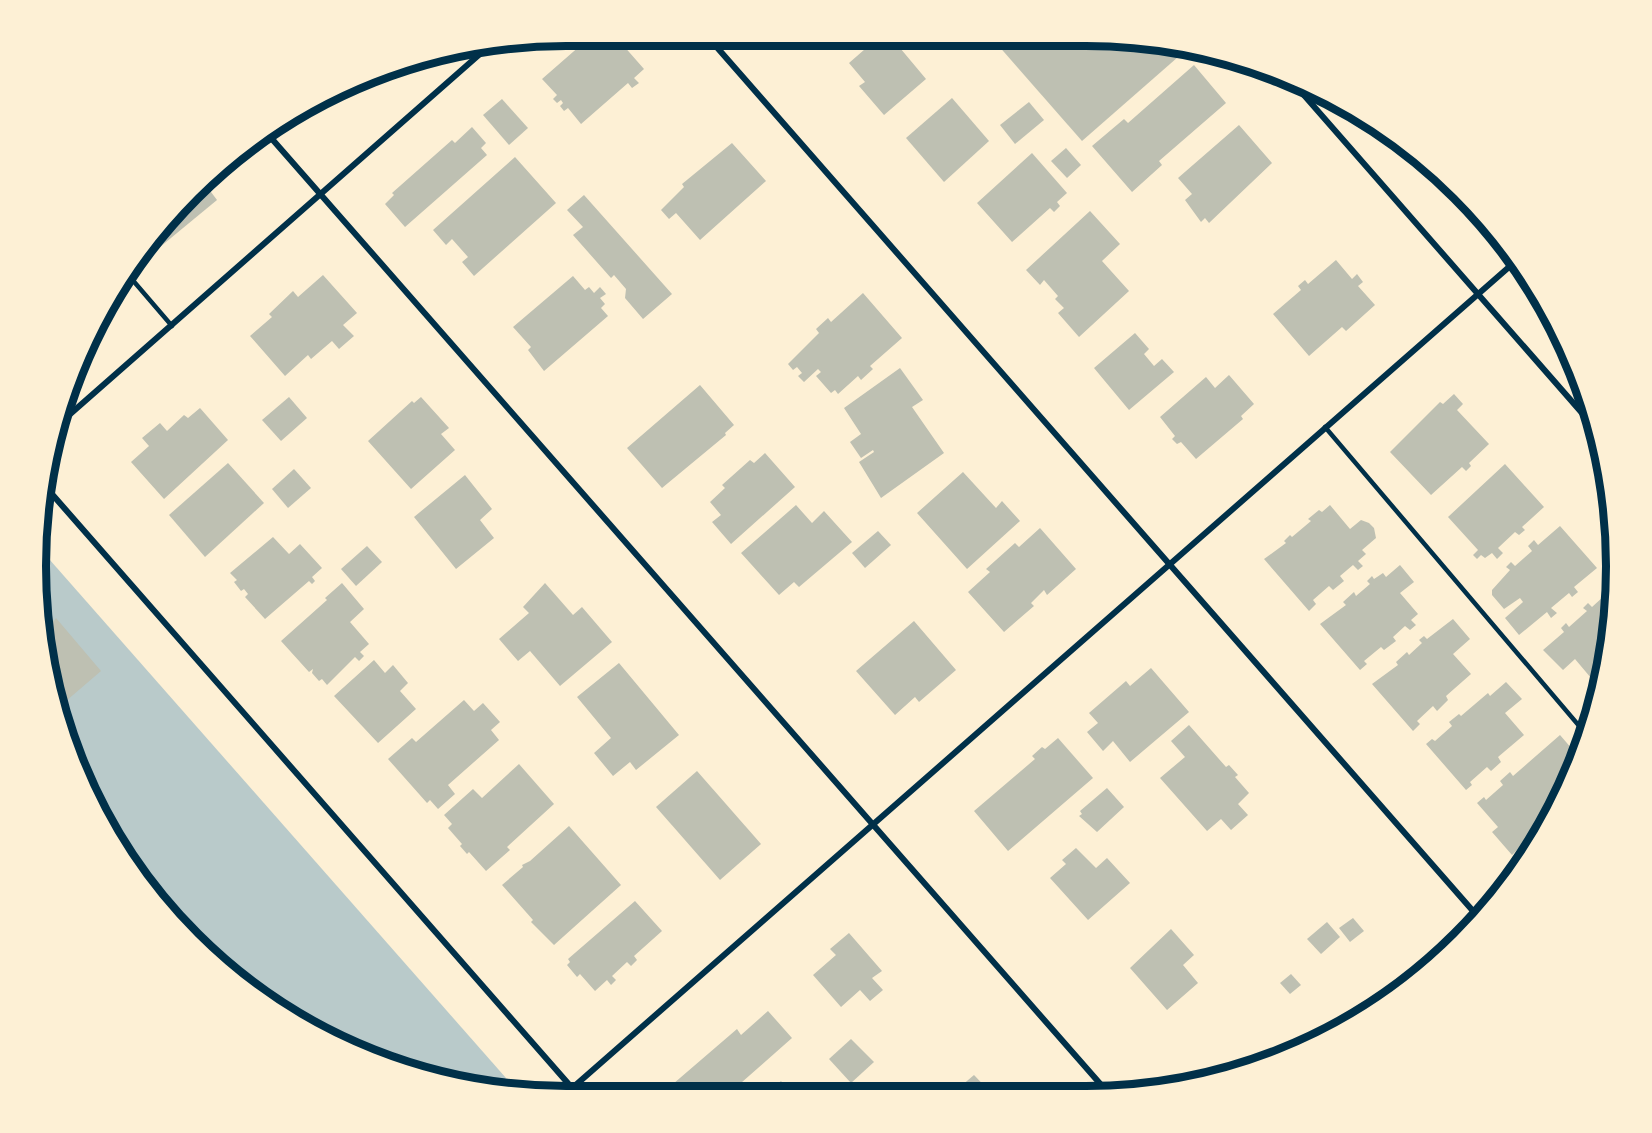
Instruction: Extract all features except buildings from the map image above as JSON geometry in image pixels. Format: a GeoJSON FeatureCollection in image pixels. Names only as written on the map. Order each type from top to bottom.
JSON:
{"type":"FeatureCollection","features":[{"type":"Feature","properties":{"kind":"street"},"geometry":{"type":"LineString","coordinates":[[716,46],[1474,911]]}},
{"type":"Feature","properties":{"kind":"street"},"geometry":{"type":"LineString","coordinates":[[69,415],[480,54]]}},
{"type":"Feature","properties":{"kind":"street"},"geometry":{"type":"LineString","coordinates":[[1304,95],[1582,414]]}},
{"type":"Feature","properties":{"kind":"street"},"geometry":{"type":"LineString","coordinates":[[272,138],[1102,1086]]}},
{"type":"Feature","properties":{"kind":"street"},"geometry":{"type":"LineString","coordinates":[[574,1086],[1510,266]]}},
{"type":"Feature","properties":{"kind":"street"},"geometry":{"type":"LineString","coordinates":[[52,494],[570,1086]]}},
{"type":"Feature","properties":{"kind":"lane"},"geometry":{"type":"LineString","coordinates":[[133,280],[172,326]]}},
{"type":"Feature","properties":{"kind":"lane"},"geometry":{"type":"LineString","coordinates":[[1325,427],[1580,727]]}},
{"type":"Feature","properties":{"kind":"shaded area"},"geometry":{"type":"Polygon","coordinates":[[[47,556],[506,1078],[499,1082],[432,1069],[399,1059],[337,1033],[306,1017],[250,979],[199,934],[176,909],[154,883],[116,826],[100,796],[74,734],[56,668],[48,601],[47,556]]]}}]}
